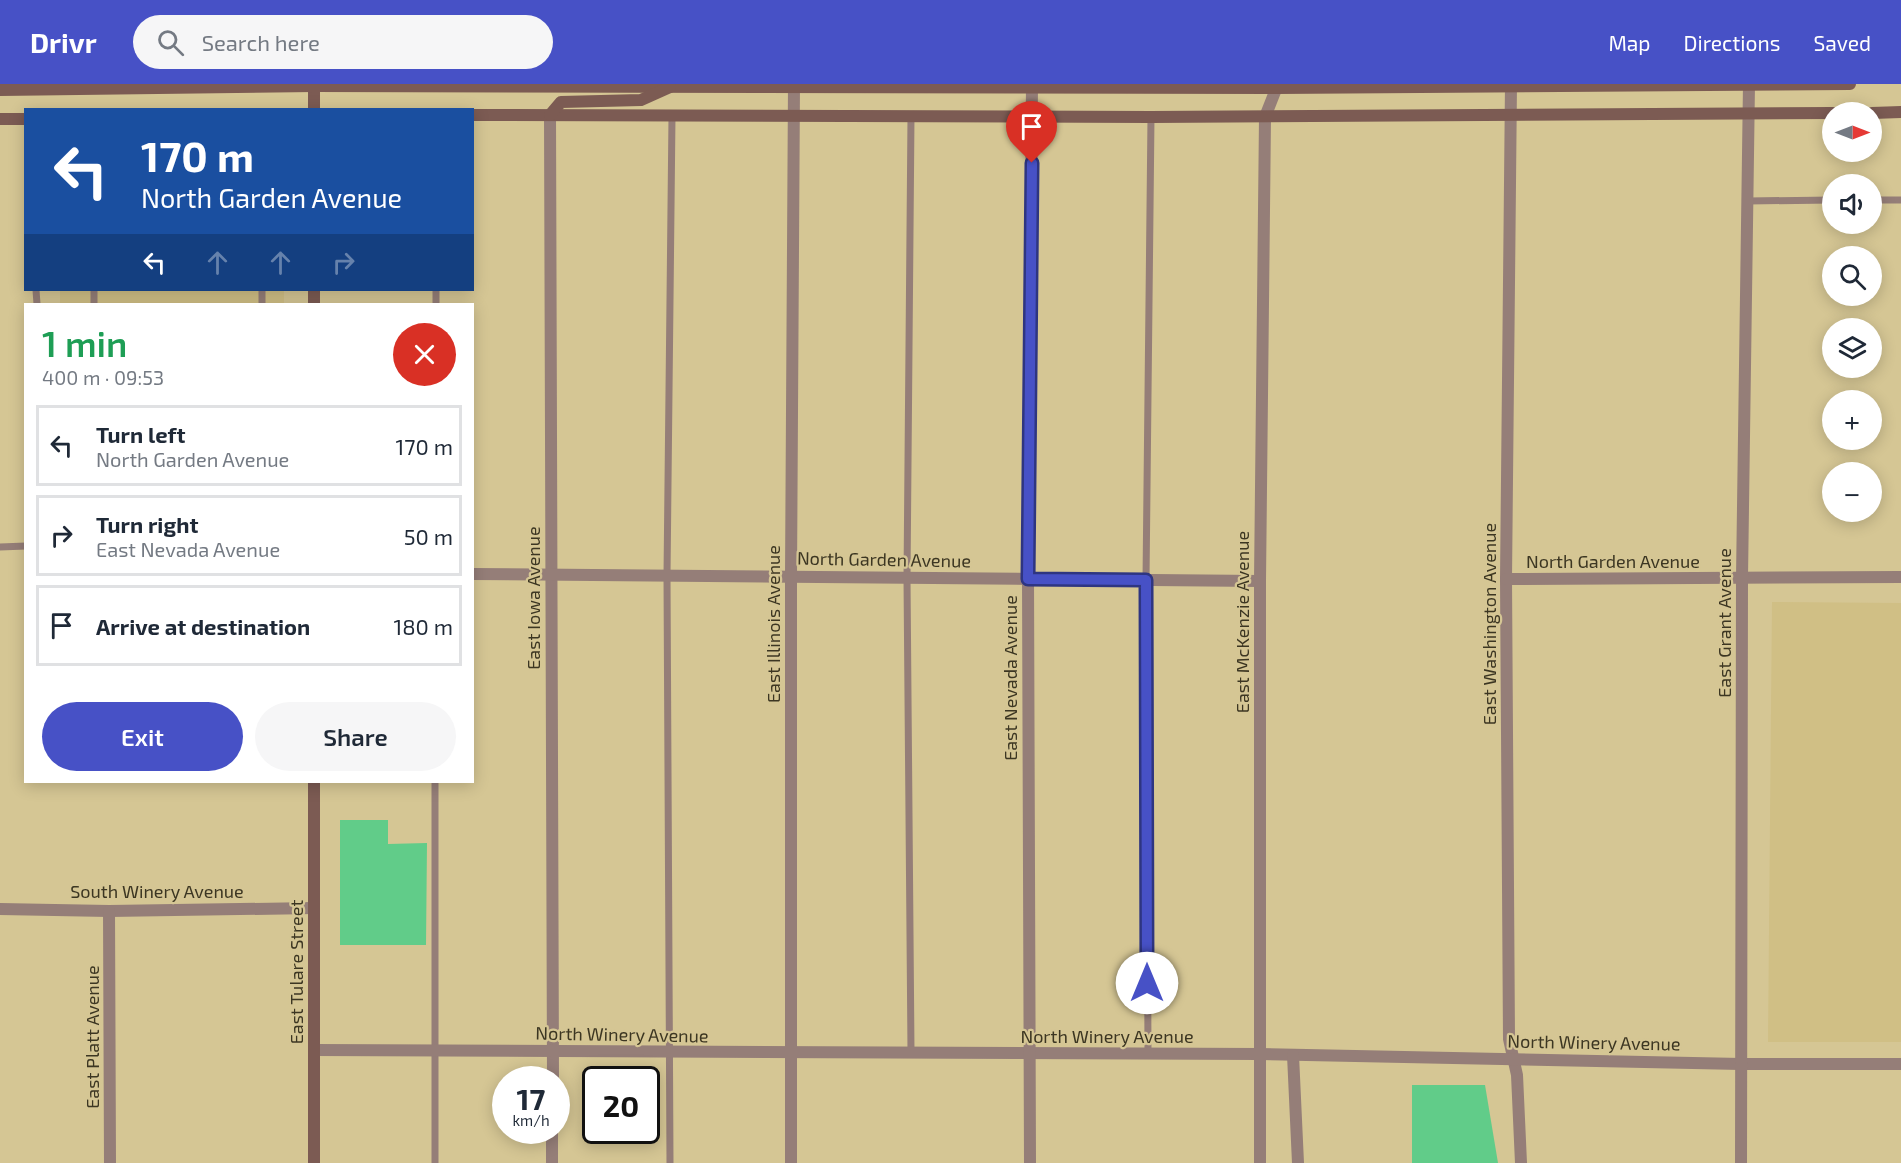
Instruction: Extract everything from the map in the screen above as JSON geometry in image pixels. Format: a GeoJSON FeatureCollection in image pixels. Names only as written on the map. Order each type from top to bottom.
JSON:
{"type":"FeatureCollection","features":[{"type":"Feature","properties":{"kind":"main road"},"geometry":{"type":"LineString","coordinates":[[0,90],[259,85],[671,87],[1850,84]]}},
{"type":"Feature","properties":{"kind":"main road"},"geometry":{"type":"LineString","coordinates":[[314,85],[314,108]]}},
{"type":"Feature","properties":{"kind":"main road"},"geometry":{"type":"LineString","coordinates":[[550,115],[561,102],[641,100],[671,87]]}},
{"type":"Feature","properties":{"kind":"main road"},"geometry":{"type":"LineString","coordinates":[[1882,113],[1901,112]]}},
{"type":"Feature","properties":{"kind":"main road"},"geometry":{"type":"LineString","coordinates":[[474,115],[1265,117],[1822,113]]}},
{"type":"Feature","properties":{"kind":"main road"},"geometry":{"type":"LineString","coordinates":[[0,119],[24,119]]}},
{"type":"Feature","properties":{"kind":"main road","name":"East Tulare Street"},"geometry":{"type":"LineString","coordinates":[[314,783],[314,1163]]}},
{"type":"Feature","properties":{"kind":"street","name":"East Grant Avenue"},"geometry":{"type":"LineString","coordinates":[[1741,1163],[1742,578],[1749,84]]}},
{"type":"Feature","properties":{"kind":"street","name":"East Illinois Avenue"},"geometry":{"type":"LineString","coordinates":[[791,1163],[790,576],[794,85]]}},
{"type":"Feature","properties":{"kind":"street","name":"East Nevada Avenue"},"geometry":{"type":"LineString","coordinates":[[1030,1163],[1028,579],[1032,85]]}},
{"type":"Feature","properties":{"kind":"street","name":"East Washington Avenue"},"geometry":{"type":"LineString","coordinates":[[1511,85],[1506,579],[1509,1039],[1521,1131],[1521,1163]]}},
{"type":"Feature","properties":{"kind":"street","name":"East McKenzie Avenue"},"geometry":{"type":"LineString","coordinates":[[1260,1163],[1260,581],[1265,117],[1277,86]]}},
{"type":"Feature","properties":{"kind":"street","name":"East Iowa Avenue"},"geometry":{"type":"LineString","coordinates":[[550,115],[553,1066]]}},
{"type":"Feature","properties":{"kind":"street","name":"North Garden Avenue"},"geometry":{"type":"LineString","coordinates":[[474,574],[1260,581]]}},
{"type":"Feature","properties":{"kind":"street","name":"North Garden Avenue"},"geometry":{"type":"LineString","coordinates":[[1506,579],[1901,577]]}},
{"type":"Feature","properties":{"kind":"street","name":"South Winery Avenue"},"geometry":{"type":"LineString","coordinates":[[0,909],[109,911],[314,908]]}},
{"type":"Feature","properties":{"kind":"street","name":"East Platt Avenue"},"geometry":{"type":"LineString","coordinates":[[109,911],[110,1163]]}},
{"type":"Feature","properties":{"kind":"street","name":"North Winery Avenue"},"geometry":{"type":"LineString","coordinates":[[314,1050],[1259,1054],[1741,1064],[1901,1064]]}},
{"type":"Feature","properties":{"kind":"street"},"geometry":{"type":"LineString","coordinates":[[1293,1056],[1298,1163]]}},
{"type":"Feature","properties":{"kind":"street"},"geometry":{"type":"LineString","coordinates":[[552,1144],[552,1163]]}},
{"type":"Feature","properties":{"kind":"lane"},"geometry":{"type":"LineString","coordinates":[[670,1163],[667,576],[672,116]]}},
{"type":"Feature","properties":{"kind":"lane"},"geometry":{"type":"LineString","coordinates":[[911,116],[907,578],[911,1052]]}},
{"type":"Feature","properties":{"kind":"lane"},"geometry":{"type":"LineString","coordinates":[[1148,1054],[1146,580],[1151,117]]}},
{"type":"Feature","properties":{"kind":"lane"},"geometry":{"type":"LineString","coordinates":[[1748,201],[1822,200]]}},
{"type":"Feature","properties":{"kind":"lane"},"geometry":{"type":"LineString","coordinates":[[1882,200],[1901,200]]}},
{"type":"Feature","properties":{"kind":"lane"},"geometry":{"type":"LineString","coordinates":[[0,547],[24,546]]}},
{"type":"Feature","properties":{"kind":"lane"},"geometry":{"type":"LineString","coordinates":[[435,783],[435,1163]]}},
{"type":"Feature","properties":{"kind":"shaded area"},"geometry":{"type":"Polygon","coordinates":[[[60,291],[284,291],[284,303],[60,303],[60,291]]]}},
{"type":"Feature","properties":{"kind":"shaded area"},"geometry":{"type":"Polygon","coordinates":[[[1772,602],[1901,603],[1901,1042],[1768,1042],[1772,602]]]}},
{"type":"Feature","properties":{"kind":"green space"},"geometry":{"type":"Polygon","coordinates":[[[340,820],[388,820],[388,844],[427,843],[426,945],[340,945],[340,820]]]}},
{"type":"Feature","properties":{"kind":"green space"},"geometry":{"type":"Polygon","coordinates":[[[1412,1085],[1485,1085],[1498,1163],[1412,1163],[1412,1085]]]}},
{"type":"Feature","properties":{"kind":"route"},"geometry":{"type":"LineString","coordinates":[[1032,163],[1028,579],[1146,580],[1147,983]]}}]}
